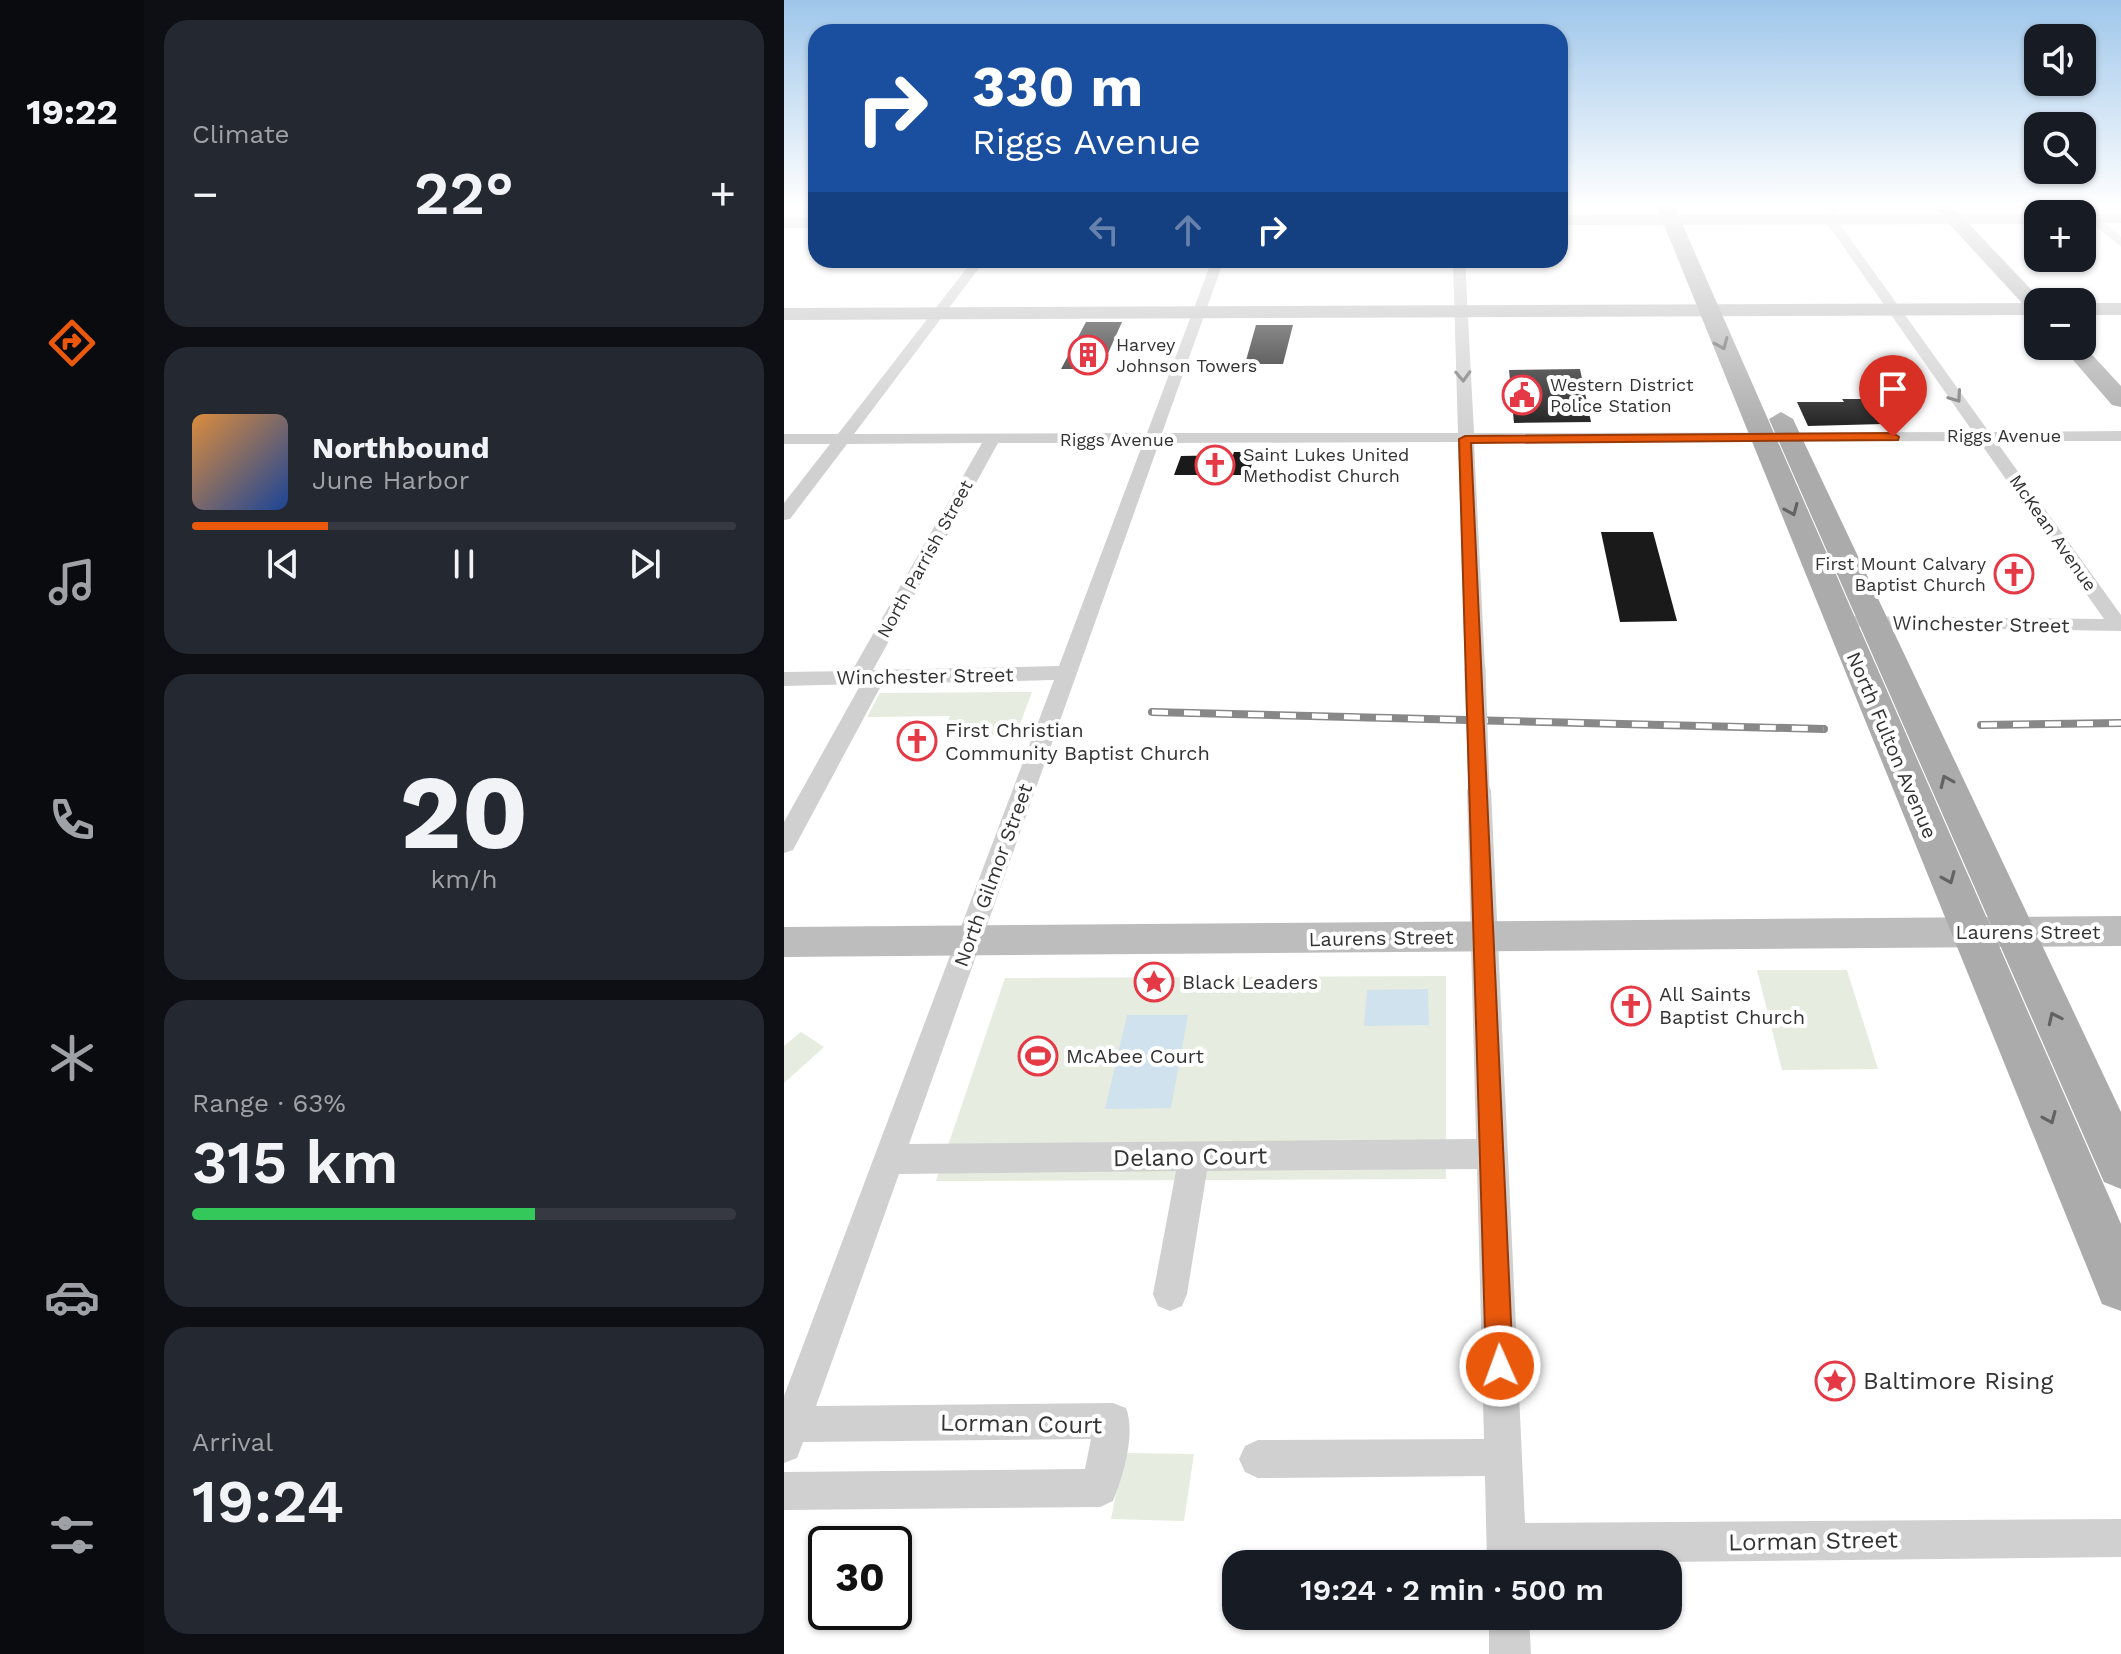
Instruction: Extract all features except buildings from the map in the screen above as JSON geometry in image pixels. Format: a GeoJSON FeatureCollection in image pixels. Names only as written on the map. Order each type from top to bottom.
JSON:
{"type":"FeatureCollection","features":[{"type":"Feature","properties":{"kind":"main road","name":"North Fulton Avenue"},"geometry":{"type":"LineString","coordinates":[[1699,282],[1708,311],[1776,438],[1857,622],[2015,932],[2121,1165]]}},
{"type":"Feature","properties":{"kind":"main road"},"geometry":{"type":"LineString","coordinates":[[1715,282],[1761,375]]}},
{"type":"Feature","properties":{"kind":"main road"},"geometry":{"type":"LineString","coordinates":[[2085,360],[2121,400]]}},
{"type":"Feature","properties":{"kind":"main road","name":"North Fulton Avenue"},"geometry":{"type":"LineString","coordinates":[[1773,401],[1776,438]]}},
{"type":"Feature","properties":{"kind":"main road","name":"North Fulton Avenue"},"geometry":{"type":"LineString","coordinates":[[1857,622],[1971,932],[2121,1285]]}},
{"type":"Feature","properties":{"kind":"street"},"geometry":{"type":"LineString","coordinates":[[784,515],[962,282]]}},
{"type":"Feature","properties":{"kind":"street","name":"North Gilmor Street"},"geometry":{"type":"LineString","coordinates":[[788,1434],[1210,282]]}},
{"type":"Feature","properties":{"kind":"street"},"geometry":{"type":"LineString","coordinates":[[1460,282],[1506,1550]]}},
{"type":"Feature","properties":{"kind":"street","name":"McKean Avenue"},"geometry":{"type":"LineString","coordinates":[[1877,282],[2120,625]]}},
{"type":"Feature","properties":{"kind":"street"},"geometry":{"type":"LineString","coordinates":[[784,314],[2024,309]]}},
{"type":"Feature","properties":{"kind":"street"},"geometry":{"type":"LineString","coordinates":[[2096,309],[2121,309]]}},
{"type":"Feature","properties":{"kind":"street","name":"Riggs Avenue"},"geometry":{"type":"LineString","coordinates":[[784,439],[2121,436]]}},
{"type":"Feature","properties":{"kind":"street","name":"North Parrish Street"},"geometry":{"type":"LineString","coordinates":[[784,844],[992,440]]}},
{"type":"Feature","properties":{"kind":"street","name":"Winchester Street"},"geometry":{"type":"LineString","coordinates":[[1857,622],[2120,625]]}},
{"type":"Feature","properties":{"kind":"street","name":"Winchester Street"},"geometry":{"type":"LineString","coordinates":[[784,679],[1067,673]]}},
{"type":"Feature","properties":{"kind":"street","name":"Laurens Street"},"geometry":{"type":"LineString","coordinates":[[784,942],[2121,931]]}},
{"type":"Feature","properties":{"kind":"street","name":"Delano Court"},"geometry":{"type":"LineString","coordinates":[[888,1159],[1492,1154]]}},
{"type":"Feature","properties":{"kind":"street"},"geometry":{"type":"LineString","coordinates":[[1170,1294],[1194,1157]]}},
{"type":"Feature","properties":{"kind":"street","name":"Lorman Court"},"geometry":{"type":"LineString","coordinates":[[784,1491],[1100,1488],[1113,1421],[788,1434]]}},
{"type":"Feature","properties":{"kind":"street"},"geometry":{"type":"LineString","coordinates":[[1258,1459],[1503,1457]]}},
{"type":"Feature","properties":{"kind":"street","name":"Lorman Street"},"geometry":{"type":"LineString","coordinates":[[1660,1550],[2121,1538]]}},
{"type":"Feature","properties":{"kind":"street"},"geometry":{"type":"LineString","coordinates":[[1509,1630],[1510,1654]]}},
{"type":"Feature","properties":{"kind":"shaded area"},"geometry":{"type":"Polygon","coordinates":[[[1032,692],[1016,735],[943,735],[950,716],[867,717],[880,693],[1032,692]]]}},
{"type":"Feature","properties":{"kind":"shaded area"},"geometry":{"type":"Polygon","coordinates":[[[1757,970],[1847,970],[1878,1069],[1782,1070],[1757,970]]]}},
{"type":"Feature","properties":{"kind":"shaded area"},"geometry":{"type":"Polygon","coordinates":[[[1446,976],[1446,1179],[936,1181],[1005,978],[1446,976]]]}},
{"type":"Feature","properties":{"kind":"shaded area"},"geometry":{"type":"Polygon","coordinates":[[[801,1032],[824,1047],[784,1083],[784,1046],[801,1032]]]}},
{"type":"Feature","properties":{"kind":"shaded area"},"geometry":{"type":"Polygon","coordinates":[[[1124,1453],[1194,1454],[1184,1521],[1111,1519],[1124,1453]]]}},
{"type":"Feature","properties":{"kind":"water"},"geometry":{"type":"Polygon","coordinates":[[[1428,989],[1429,1025],[1364,1026],[1367,990],[1428,989]]]}},
{"type":"Feature","properties":{"kind":"water"},"geometry":{"type":"Polygon","coordinates":[[[1127,1015],[1188,1015],[1171,1108],[1105,1109],[1127,1015]]]}},
{"type":"Feature","properties":{"kind":"railway"},"geometry":{"type":"LineString","coordinates":[[1152,712],[1824,729]]}},
{"type":"Feature","properties":{"kind":"railway"},"geometry":{"type":"LineString","coordinates":[[1981,725],[2121,723]]}},
{"type":"Feature","properties":{"kind":"place","name":"Harvey Johnson Towers"},"geometry":{"type":"Point","coordinates":[1088,355]}},
{"type":"Feature","properties":{"kind":"place","name":"Western District Police Station"},"geometry":{"type":"Point","coordinates":[1522,395]}},
{"type":"Feature","properties":{"kind":"place","name":"Saint Lukes United Methodist Church"},"geometry":{"type":"Point","coordinates":[1215,465]}},
{"type":"Feature","properties":{"kind":"place","name":"First Mount Calvary Baptist Church"},"geometry":{"type":"Point","coordinates":[2014,574]}},
{"type":"Feature","properties":{"kind":"place","name":"First Christian Community Baptist Church"},"geometry":{"type":"Point","coordinates":[917,741]}},
{"type":"Feature","properties":{"kind":"place","name":"Black Leaders"},"geometry":{"type":"Point","coordinates":[1154,982]}},
{"type":"Feature","properties":{"kind":"place","name":"All Saints Baptist Church"},"geometry":{"type":"Point","coordinates":[1631,1006]}},
{"type":"Feature","properties":{"kind":"place","name":"McAbee Court"},"geometry":{"type":"Point","coordinates":[1038,1056]}},
{"type":"Feature","properties":{"kind":"place","name":"Baltimore Rising"},"geometry":{"type":"Point","coordinates":[1835,1381]}},
{"type":"Feature","properties":{"kind":"route"},"geometry":{"type":"LineString","coordinates":[[1500,1366],[1465,439],[1893,437]]}}]}
